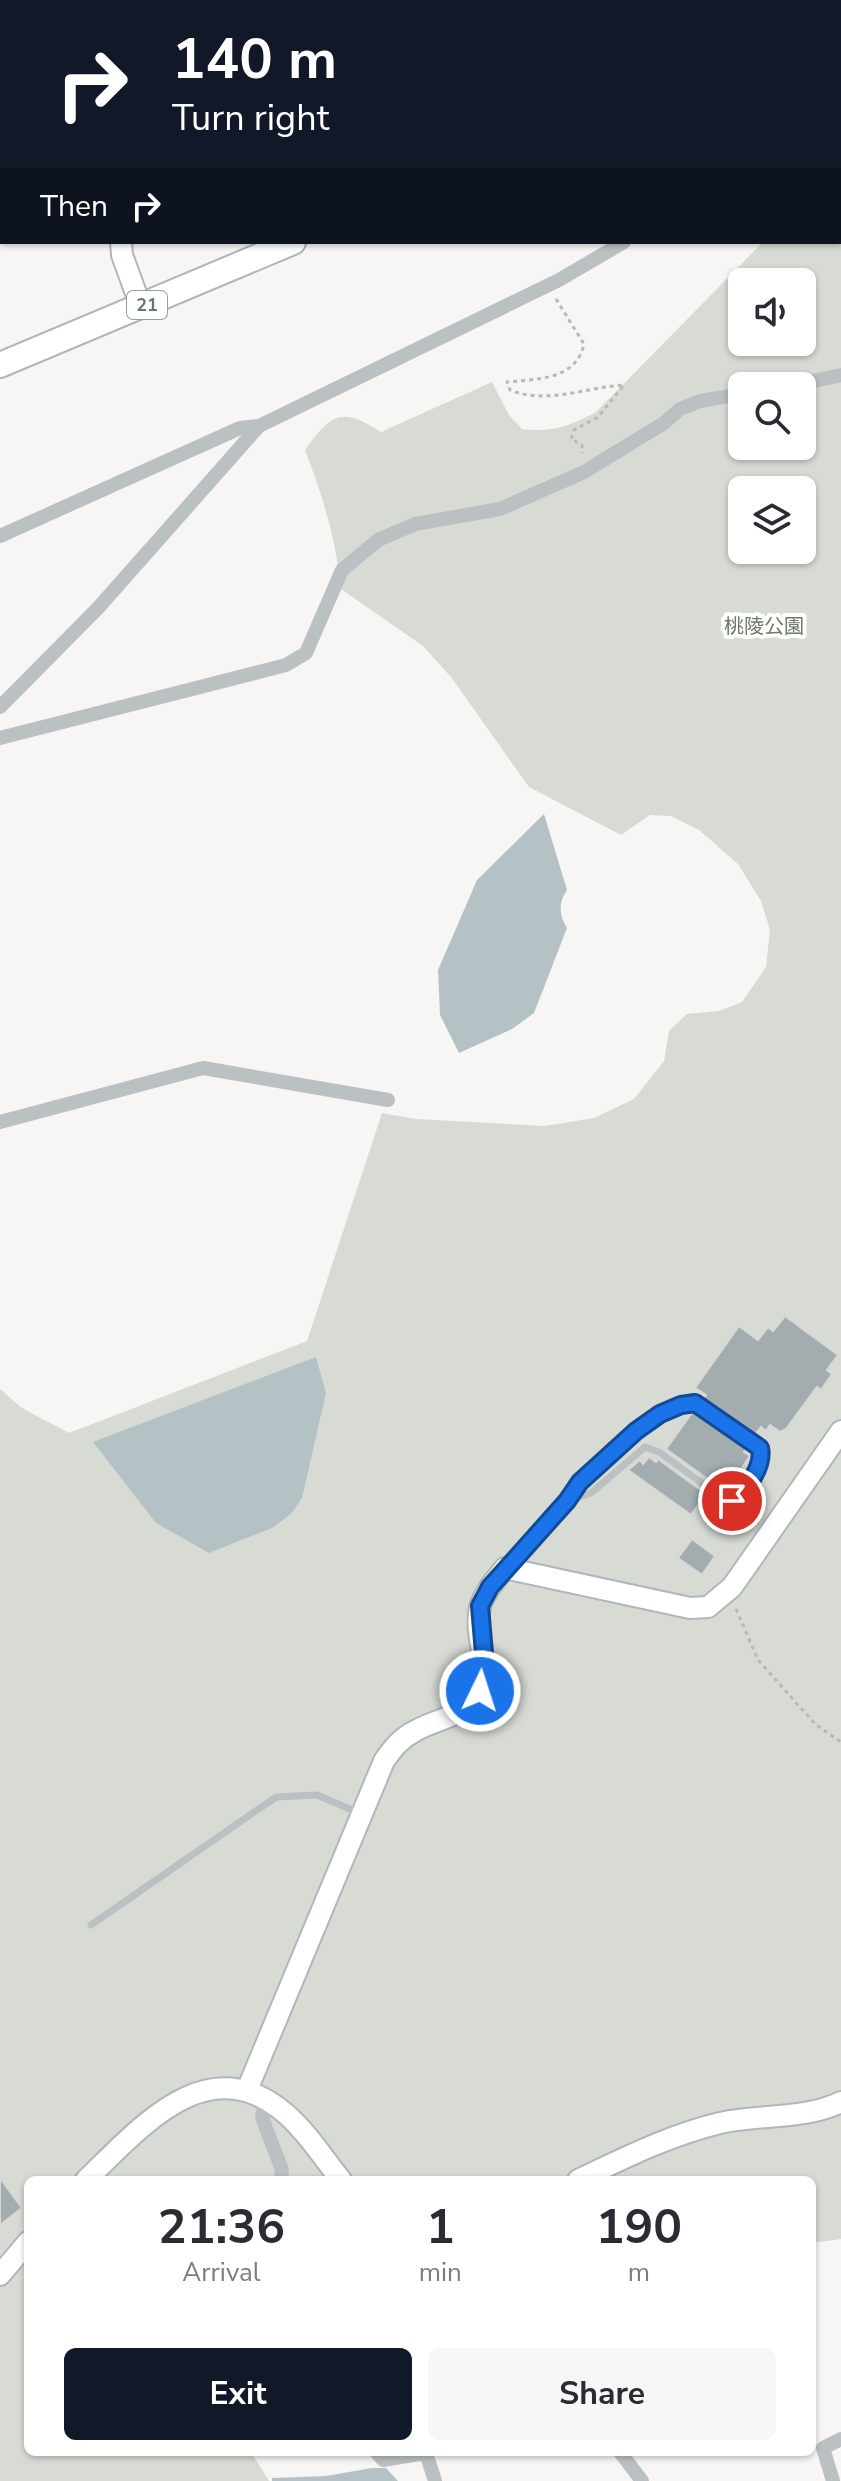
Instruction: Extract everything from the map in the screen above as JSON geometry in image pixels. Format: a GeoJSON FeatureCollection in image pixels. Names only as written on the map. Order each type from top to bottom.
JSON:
{"type":"FeatureCollection","features":[{"type":"Feature","properties":{"kind":"main road","name":"21"},"geometry":{"type":"LineString","coordinates":[[0,365],[288,244]]}},
{"type":"Feature","properties":{"kind":"street"},"geometry":{"type":"LineString","coordinates":[[121,244],[122,255],[141,307]]}},
{"type":"Feature","properties":{"kind":"street"},"geometry":{"type":"LineString","coordinates":[[0,536],[240,428],[259,426],[547,285],[620,244]]}},
{"type":"Feature","properties":{"kind":"street"},"geometry":{"type":"LineString","coordinates":[[816,380],[841,375]]}},
{"type":"Feature","properties":{"kind":"street"},"geometry":{"type":"LineString","coordinates":[[0,738],[286,665],[306,653],[342,570],[378,540],[415,524],[500,509],[579,474],[664,423],[680,409],[700,401],[728,396]]}},
{"type":"Feature","properties":{"kind":"street"},"geometry":{"type":"LineString","coordinates":[[0,707],[98,608],[259,426]]}},
{"type":"Feature","properties":{"kind":"street"},"geometry":{"type":"LineString","coordinates":[[0,1122],[203,1068],[388,1100]]}},
{"type":"Feature","properties":{"kind":"street"},"geometry":{"type":"LineString","coordinates":[[247,2090],[384,1761],[398,1742],[417,1729],[464,1710],[480,1691],[485,1665],[480,1606],[505,1568],[690,1608],[708,1607],[728,1591],[841,1431]]}},
{"type":"Feature","properties":{"kind":"street"},"geometry":{"type":"LineString","coordinates":[[90,2176],[121,2146],[186,2094],[212,2088],[247,2090],[266,2098],[289,2116],[338,2176]]}},
{"type":"Feature","properties":{"kind":"street"},"geometry":{"type":"LineString","coordinates":[[266,2098],[262,2117],[282,2170],[281,2176]]}},
{"type":"Feature","properties":{"kind":"street"},"geometry":{"type":"LineString","coordinates":[[587,2176],[670,2137],[723,2122],[825,2110],[841,2102]]}},
{"type":"Feature","properties":{"kind":"street"},"geometry":{"type":"LineString","coordinates":[[0,2275],[24,2247]]}},
{"type":"Feature","properties":{"kind":"street"},"geometry":{"type":"LineString","coordinates":[[833,2481],[823,2448],[841,2439]]}},
{"type":"Feature","properties":{"kind":"street"},"geometry":{"type":"LineString","coordinates":[[380,2456],[383,2460],[408,2456]]}},
{"type":"Feature","properties":{"kind":"street"},"geometry":{"type":"LineString","coordinates":[[427,2456],[435,2481]]}},
{"type":"Feature","properties":{"kind":"street"},"geometry":{"type":"LineString","coordinates":[[623,2456],[642,2481]]}},
{"type":"Feature","properties":{"kind":"lane"},"geometry":{"type":"LineString","coordinates":[[505,1568],[567,1501],[580,1482],[636,1431],[681,1405],[695,1403],[760,1448],[759,1466],[739,1496],[732,1501],[721,1497],[659,1452],[645,1447],[591,1493],[567,1501]]}},
{"type":"Feature","properties":{"kind":"lane"},"geometry":{"type":"LineString","coordinates":[[91,1925],[276,1797],[317,1795],[361,1814]]}},
{"type":"Feature","properties":{"kind":"path"},"geometry":{"type":"LineString","coordinates":[[547,285],[584,344],[581,355],[571,369],[536,380],[507,382],[510,390],[540,396],[624,385],[598,417],[574,430],[571,439],[582,445],[579,474]]}},
{"type":"Feature","properties":{"kind":"path"},"geometry":{"type":"LineString","coordinates":[[728,1591],[758,1660],[815,1724],[841,1742]]}},
{"type":"Feature","properties":{"kind":"green space","name":"桃陵公園"},"geometry":{"type":"Polygon","coordinates":[[[761,244],[841,244],[841,2239],[816,2242],[816,2176],[24,2176],[24,2456],[253,2456],[269,2481],[0,2481],[0,1389],[22,1408],[69,1433],[307,1341],[382,1113],[416,1119],[545,1126],[594,1118],[634,1099],[664,1061],[669,1031],[687,1014],[719,1011],[742,1002],[766,967],[770,930],[761,901],[738,864],[699,830],[671,816],[650,815],[621,835],[529,787],[451,677],[423,646],[341,589],[328,518],[305,450],[330,422],[346,417],[381,432],[492,382],[509,415],[522,429],[542,430],[569,425],[596,412],[728,278],[728,356],[816,356],[816,268],[737,268],[761,244]]]}},
{"type":"Feature","properties":{"kind":"shaded area"},"geometry":{"type":"Polygon","coordinates":[[[544,814],[567,890],[561,909],[567,928],[534,1013],[512,1029],[459,1053],[440,1015],[438,970],[477,880],[544,814]]]}},
{"type":"Feature","properties":{"kind":"shaded area"},"geometry":{"type":"Polygon","coordinates":[[[316,1357],[326,1393],[302,1498],[291,1514],[272,1528],[209,1553],[156,1523],[93,1442],[316,1357]]]}},
{"type":"Feature","properties":{"kind":"shaded area"},"geometry":{"type":"Polygon","coordinates":[[[386,2468],[398,2481],[272,2481],[272,2478],[326,2476],[386,2468]]]}},
{"type":"Feature","properties":{"kind":"building"},"geometry":{"type":"Polygon","coordinates":[[[785,1316],[838,1355],[827,1370],[832,1374],[821,1390],[817,1387],[786,1429],[780,1432],[770,1425],[766,1431],[761,1427],[754,1436],[702,1400],[706,1395],[695,1388],[739,1326],[758,1340],[768,1327],[773,1331],[785,1316]]]}},
{"type":"Feature","properties":{"kind":"building"},"geometry":{"type":"Polygon","coordinates":[[[694,1410],[747,1447],[744,1452],[750,1456],[727,1489],[716,1480],[713,1483],[666,1449],[694,1410]]]}},
{"type":"Feature","properties":{"kind":"building"},"geometry":{"type":"Polygon","coordinates":[[[649,1457],[656,1462],[658,1459],[706,1494],[691,1515],[628,1470],[640,1460],[643,1464],[649,1457]]]}},
{"type":"Feature","properties":{"kind":"building"},"geometry":{"type":"Polygon","coordinates":[[[692,1539],[715,1556],[702,1575],[678,1558],[692,1539]]]}},
{"type":"Feature","properties":{"kind":"building"},"geometry":{"type":"Polygon","coordinates":[[[0,2178],[22,2208],[0,2225],[0,2178]]]}},
{"type":"Feature","properties":{"kind":"route"},"geometry":{"type":"LineString","coordinates":[[480,1691],[485,1665],[480,1606],[490,1587],[567,1501],[580,1482],[636,1431],[660,1414],[695,1403],[760,1448],[762,1457],[759,1466],[739,1496],[732,1501]]}}]}
